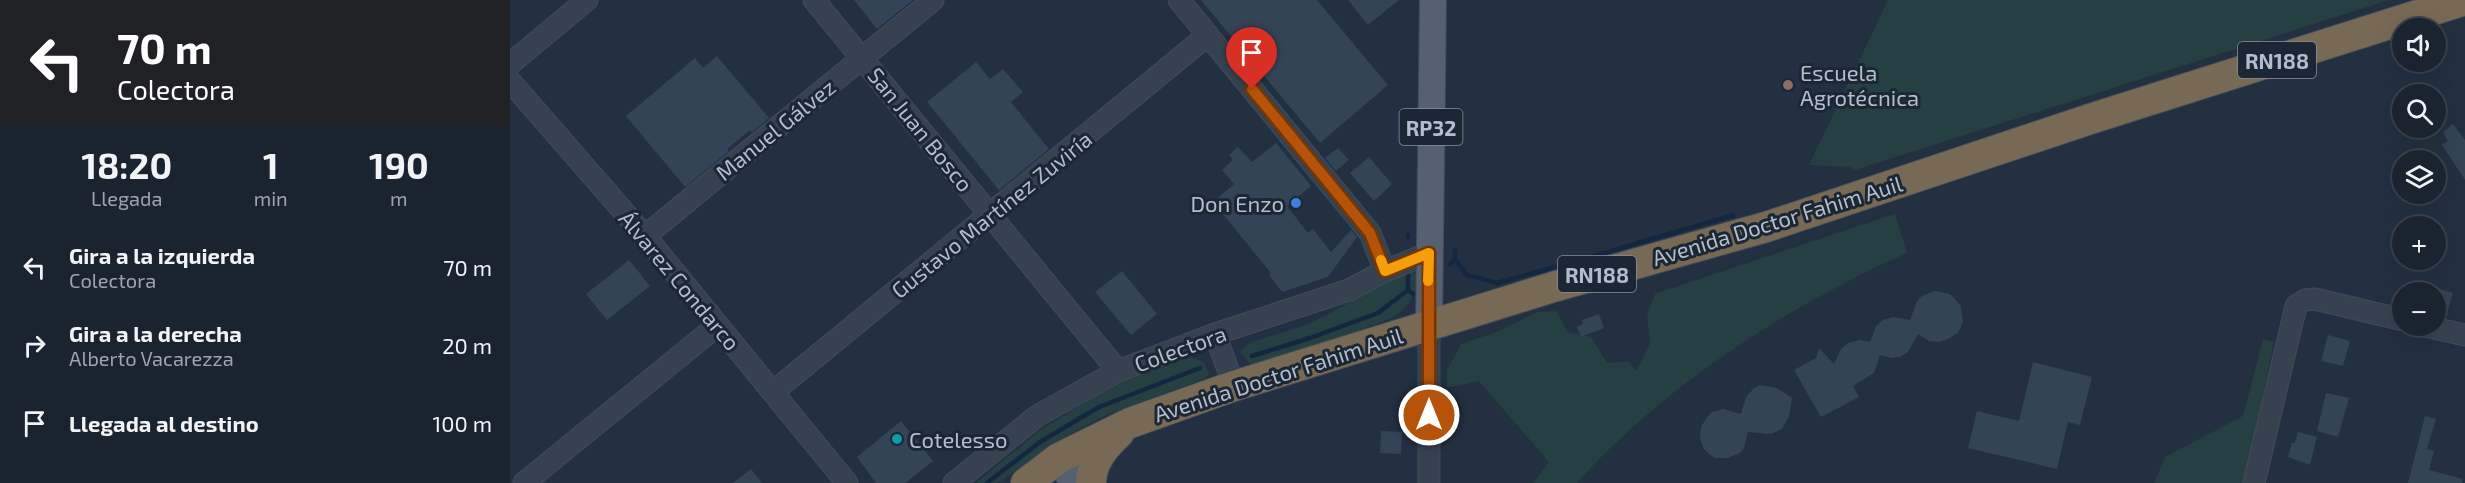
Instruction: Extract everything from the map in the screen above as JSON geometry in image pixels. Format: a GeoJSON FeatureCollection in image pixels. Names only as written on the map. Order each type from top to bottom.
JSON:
{"type":"FeatureCollection","features":[{"type":"Feature","properties":{"kind":"highway","name":"Avenida Doctor Fahim Auil"},"geometry":{"type":"LineString","coordinates":[[1060,472],[1130,423],[1234,386],[1553,287],[1766,226],[2090,119],[2465,0]]}},
{"type":"Feature","properties":{"kind":"highway"},"geometry":{"type":"LineString","coordinates":[[1090,483],[1096,461],[1108,443],[1130,423]]}},
{"type":"Feature","properties":{"kind":"highway","name":"RN188"},"geometry":{"type":"LineString","coordinates":[[1026,483],[1060,472]]}},
{"type":"Feature","properties":{"kind":"main road","name":"RP32"},"geometry":{"type":"LineString","coordinates":[[1429,325],[1433,0]]}},
{"type":"Feature","properties":{"kind":"street"},"geometry":{"type":"LineString","coordinates":[[510,64],[587,0]]}},
{"type":"Feature","properties":{"kind":"street","name":"San Juan Bosco"},"geometry":{"type":"LineString","coordinates":[[814,0],[1118,371]]}},
{"type":"Feature","properties":{"kind":"street","name":"Manuel Gálvez"},"geometry":{"type":"LineString","coordinates":[[645,236],[933,0]]}},
{"type":"Feature","properties":{"kind":"street"},"geometry":{"type":"LineString","coordinates":[[1179,0],[1370,233],[1385,271]]}},
{"type":"Feature","properties":{"kind":"street","name":"Gustavo Martínez Zuviría"},"geometry":{"type":"LineString","coordinates":[[773,392],[1208,35]]}},
{"type":"Feature","properties":{"kind":"street","name":"Álvarez Condarco"},"geometry":{"type":"LineString","coordinates":[[510,81],[645,236],[847,483]]}},
{"type":"Feature","properties":{"kind":"street","name":"Colectora"},"geometry":{"type":"LineString","coordinates":[[954,483],[1037,416],[1118,371],[1215,334],[1349,290],[1385,271],[1429,253]]}},
{"type":"Feature","properties":{"kind":"street"},"geometry":{"type":"LineString","coordinates":[[2254,483],[2296,306],[2305,300],[2315,299],[2392,317]]}},
{"type":"Feature","properties":{"kind":"street"},"geometry":{"type":"LineString","coordinates":[[524,483],[718,325]]}},
{"type":"Feature","properties":{"kind":"street"},"geometry":{"type":"LineString","coordinates":[[1429,325],[1429,483]]}},
{"type":"Feature","properties":{"kind":"street"},"geometry":{"type":"LineString","coordinates":[[2446,331],[2465,335]]}},
{"type":"Feature","properties":{"kind":"street"},"geometry":{"type":"LineString","coordinates":[[1215,334],[1234,386]]}},
{"type":"Feature","properties":{"kind":"green space"},"geometry":{"type":"Polygon","coordinates":[[[1888,0],[2389,0],[1855,170],[1850,167],[1809,165],[1888,0]]]}},
{"type":"Feature","properties":{"kind":"green space"},"geometry":{"type":"Polygon","coordinates":[[[1895,214],[1907,253],[1817,298],[1773,323],[1730,352],[1649,414],[1611,447],[1577,483],[1533,483],[1549,462],[1479,381],[1447,388],[1447,370],[1461,344],[1499,331],[1537,312],[1556,311],[1568,332],[1591,337],[1607,363],[1629,361],[1636,371],[1650,344],[1647,315],[1655,294],[1895,214]]]}},
{"type":"Feature","properties":{"kind":"green space"},"geometry":{"type":"Polygon","coordinates":[[[1412,271],[1417,276],[1414,294],[1404,309],[1394,317],[1327,343],[1251,366],[1240,352],[1248,344],[1309,323],[1382,284],[1412,271]]]}},
{"type":"Feature","properties":{"kind":"green space"},"geometry":{"type":"Polygon","coordinates":[[[2263,339],[2274,342],[2244,483],[2154,483],[2165,457],[2243,416],[2263,339]]]}},
{"type":"Feature","properties":{"kind":"green space"},"geometry":{"type":"Polygon","coordinates":[[[1183,357],[1204,362],[1209,374],[1204,379],[1106,415],[1050,445],[999,483],[976,483],[1039,431],[1123,379],[1183,357]]]}},
{"type":"Feature","properties":{"kind":"building"},"geometry":{"type":"Polygon","coordinates":[[[854,0],[913,0],[877,29],[854,0]]]}},
{"type":"Feature","properties":{"kind":"building"},"geometry":{"type":"Polygon","coordinates":[[[1201,0],[1317,0],[1388,85],[1320,143],[1201,0]]]}},
{"type":"Feature","properties":{"kind":"building"},"geometry":{"type":"Polygon","coordinates":[[[1348,0],[1399,0],[1368,25],[1348,0]]]}},
{"type":"Feature","properties":{"kind":"building"},"geometry":{"type":"Polygon","coordinates":[[[717,56],[769,118],[752,132],[750,130],[727,149],[729,151],[685,187],[626,116],[695,58],[703,68],[717,56]]]}},
{"type":"Feature","properties":{"kind":"building"},"geometry":{"type":"Polygon","coordinates":[[[976,62],[990,79],[1003,69],[1023,92],[1011,102],[1049,149],[999,190],[927,102],[976,62]]]}},
{"type":"Feature","properties":{"kind":"building"},"geometry":{"type":"Polygon","coordinates":[[[2453,124],[2465,140],[2465,180],[2442,145],[2448,141],[2446,130],[2453,124]]]}},
{"type":"Feature","properties":{"kind":"building"},"geometry":{"type":"Polygon","coordinates":[[[1276,143],[1311,186],[1287,206],[1308,233],[1313,229],[1331,252],[1351,230],[1357,237],[1328,277],[1282,292],[1269,275],[1271,273],[1213,202],[1234,184],[1222,170],[1233,160],[1229,155],[1238,147],[1252,162],[1276,143]]]}},
{"type":"Feature","properties":{"kind":"building"},"geometry":{"type":"Polygon","coordinates":[[[1338,148],[1349,160],[1336,171],[1325,158],[1338,148]]]}},
{"type":"Feature","properties":{"kind":"building"},"geometry":{"type":"Polygon","coordinates":[[[1369,157],[1392,184],[1374,201],[1350,173],[1369,157]]]}},
{"type":"Feature","properties":{"kind":"building"},"geometry":{"type":"Polygon","coordinates":[[[629,260],[650,286],[607,320],[586,294],[629,260]]]}},
{"type":"Feature","properties":{"kind":"building"},"geometry":{"type":"Polygon","coordinates":[[[1122,271],[1157,314],[1131,335],[1095,292],[1122,271]]]}},
{"type":"Feature","properties":{"kind":"building"},"geometry":{"type":"Polygon","coordinates":[[[1935,291],[1950,294],[1961,306],[1963,322],[1958,333],[1939,342],[1929,341],[1918,334],[1908,352],[1900,357],[1880,355],[1874,373],[1853,386],[1859,397],[1821,417],[1794,370],[1816,358],[1819,348],[1834,364],[1841,349],[1848,343],[1860,340],[1870,342],[1876,326],[1883,320],[1893,317],[1910,320],[1917,301],[1922,296],[1935,291]]]}},
{"type":"Feature","properties":{"kind":"building"},"geometry":{"type":"Polygon","coordinates":[[[2446,291],[2453,293],[2446,313],[2446,291]]]}},
{"type":"Feature","properties":{"kind":"building"},"geometry":{"type":"Polygon","coordinates":[[[1599,314],[1604,328],[1581,337],[1577,327],[1583,324],[1582,320],[1599,314]]]}},
{"type":"Feature","properties":{"kind":"building"},"geometry":{"type":"Polygon","coordinates":[[[2328,335],[2350,341],[2343,366],[2321,361],[2328,335]]]}},
{"type":"Feature","properties":{"kind":"building"},"geometry":{"type":"Polygon","coordinates":[[[2033,362],[2092,377],[2080,425],[2068,422],[2057,469],[1968,448],[1977,411],[2019,421],[2033,362]]]}},
{"type":"Feature","properties":{"kind":"building"},"geometry":{"type":"Polygon","coordinates":[[[1760,385],[1777,388],[1792,398],[1789,417],[1782,429],[1771,434],[1748,432],[1744,448],[1740,453],[1728,458],[1715,458],[1709,454],[1700,439],[1701,427],[1707,417],[1712,412],[1723,409],[1741,414],[1746,397],[1760,385]]]}},
{"type":"Feature","properties":{"kind":"building"},"geometry":{"type":"Polygon","coordinates":[[[2326,393],[2349,398],[2338,437],[2317,431],[2326,393]]]}},
{"type":"Feature","properties":{"kind":"building"},"geometry":{"type":"Polygon","coordinates":[[[2425,416],[2436,419],[2427,449],[2434,451],[2429,470],[2463,479],[2462,483],[2408,483],[2425,416]]]}},
{"type":"Feature","properties":{"kind":"building","name":"Cotelesso"},"geometry":{"type":"Polygon","coordinates":[[[901,421],[933,461],[905,483],[876,483],[857,457],[901,421]]]}},
{"type":"Feature","properties":{"kind":"building"},"geometry":{"type":"Polygon","coordinates":[[[1381,431],[1402,432],[1401,454],[1380,453],[1381,431]]]}},
{"type":"Feature","properties":{"kind":"building"},"geometry":{"type":"Polygon","coordinates":[[[2298,432],[2317,437],[2310,465],[2288,457],[2298,432]]]}},
{"type":"Feature","properties":{"kind":"building"},"geometry":{"type":"Polygon","coordinates":[[[751,469],[762,483],[733,483],[751,469]]]}},
{"type":"Feature","properties":{"kind":"waterway"},"geometry":{"type":"LineString","coordinates":[[1577,261],[1733,215]]}},
{"type":"Feature","properties":{"kind":"waterway"},"geometry":{"type":"LineString","coordinates":[[1450,264],[1455,259],[1455,250]]}},
{"type":"Feature","properties":{"kind":"waterway"},"geometry":{"type":"LineString","coordinates":[[1455,259],[1467,275],[1497,283],[1555,267]]}},
{"type":"Feature","properties":{"kind":"waterway"},"geometry":{"type":"LineString","coordinates":[[1408,274],[1408,290]]}},
{"type":"Feature","properties":{"kind":"waterway"},"geometry":{"type":"LineString","coordinates":[[1252,356],[1378,313],[1408,290],[1413,294]]}},
{"type":"Feature","properties":{"kind":"waterway"},"geometry":{"type":"LineString","coordinates":[[987,483],[1040,442],[1099,407],[1200,368]]}},
{"type":"Feature","properties":{"kind":"slow traffic"},"geometry":{"type":"LineString","coordinates":[[1381,260],[1385,271],[1429,253],[1428,281]]}},
{"type":"Feature","properties":{"kind":"place","name":"Escuela Agrotécnica"},"geometry":{"type":"Point","coordinates":[1788,85]}},
{"type":"Feature","properties":{"kind":"place","name":"Don Enzo"},"geometry":{"type":"Point","coordinates":[1296,203]}},
{"type":"Feature","properties":{"kind":"place","name":"Cotelesso"},"geometry":{"type":"Point","coordinates":[897,439]}},
{"type":"Feature","properties":{"kind":"route"},"geometry":{"type":"LineString","coordinates":[[1252,89],[1370,233],[1385,271],[1429,253],[1429,415]]}}]}
